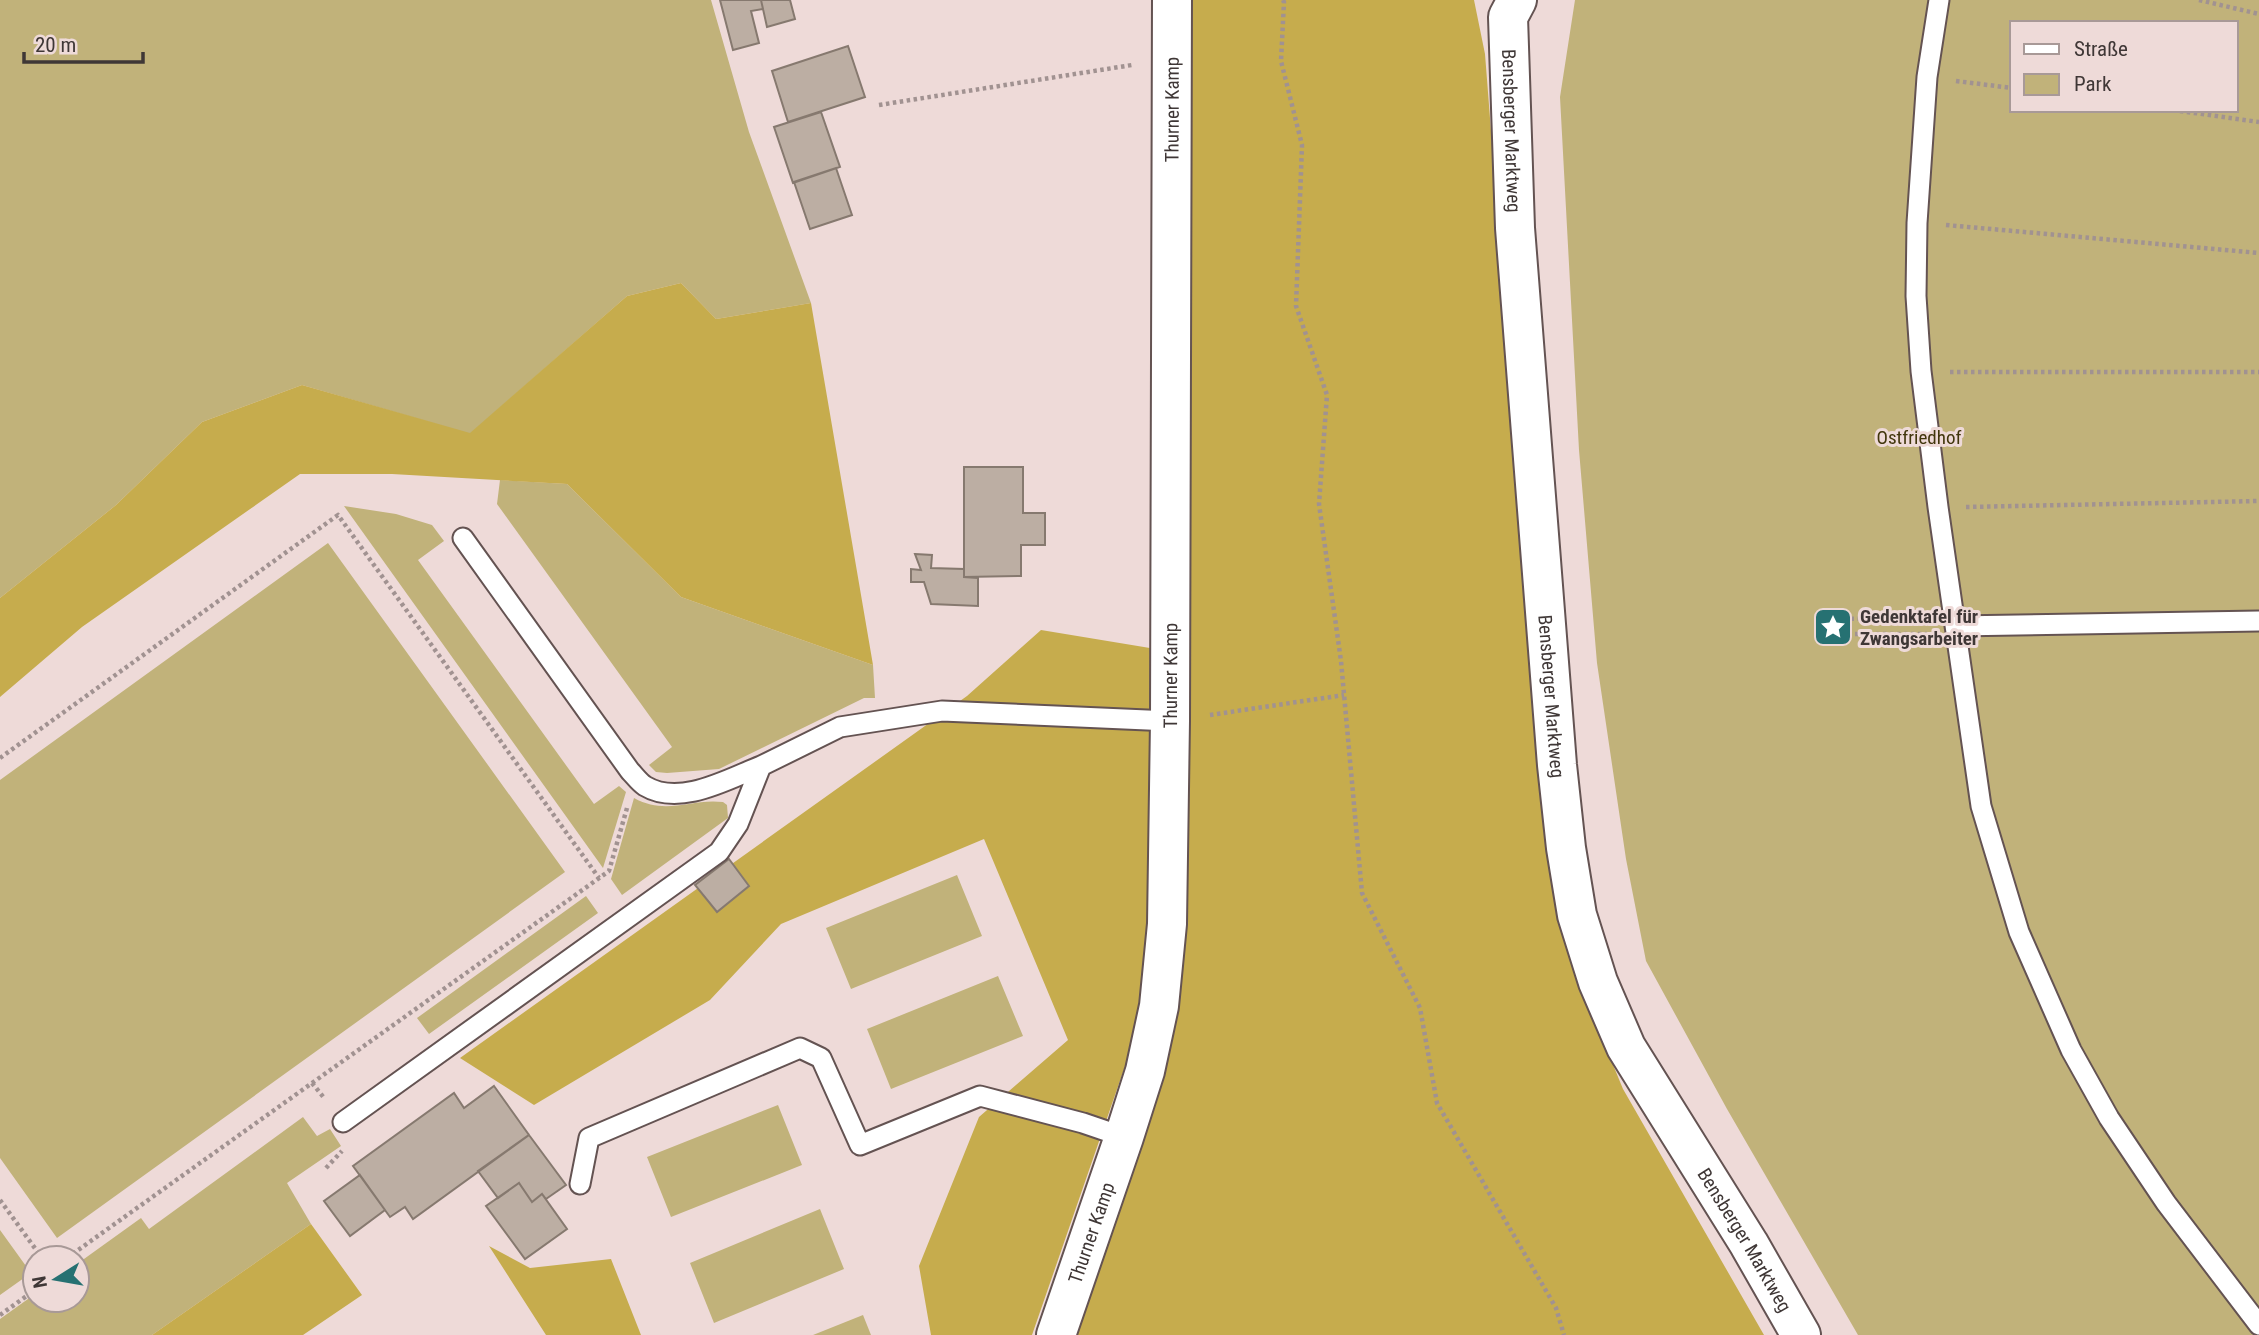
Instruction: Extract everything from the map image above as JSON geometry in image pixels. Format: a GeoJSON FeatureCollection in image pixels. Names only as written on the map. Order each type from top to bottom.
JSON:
{"type":"FeatureCollection","features":[{"type":"Feature","properties":{"kind":"street","name":"Thurner Kamp"},"geometry":{"type":"LineString","coordinates":[[1056,1335],[1144,1071],[1159,1006],[1167,924],[1172,0]]}},
{"type":"Feature","properties":{"kind":"street","name":"Bensberger Marktweg"},"geometry":{"type":"LineString","coordinates":[[1508,6],[1515,228],[1525,365],[1557,765],[1577,915],[1598,982],[1626,1047],[1749,1244],[1801,1335]]}},
{"type":"Feature","properties":{"kind":"lane"},"geometry":{"type":"LineString","coordinates":[[1939,0],[1927,77],[1917,223],[1916,296],[1921,372],[1938,507],[1981,806],[2024,944],[2071,1050],[2109,1118],[2166,1203],[2259,1325]]}},
{"type":"Feature","properties":{"kind":"lane"},"geometry":{"type":"LineString","coordinates":[[463,538],[630,771],[643,785],[654,791],[677,793],[698,790],[761,766],[840,727],[942,711],[1170,721]]}},
{"type":"Feature","properties":{"kind":"lane"},"geometry":{"type":"LineString","coordinates":[[1955,626],[2259,621]]}},
{"type":"Feature","properties":{"kind":"lane"},"geometry":{"type":"LineString","coordinates":[[343,1122],[719,852],[738,824],[761,766]]}},
{"type":"Feature","properties":{"kind":"lane"},"geometry":{"type":"LineString","coordinates":[[580,1185],[589,1138],[800,1048],[821,1058],[860,1145],[980,1096],[1083,1123],[1124,1137]]}},
{"type":"Feature","properties":{"kind":"path"},"geometry":{"type":"LineString","coordinates":[[2199,0],[2259,14]]}},
{"type":"Feature","properties":{"kind":"path"},"geometry":{"type":"LineString","coordinates":[[1284,1],[1282,61],[1303,145],[1296,306],[1327,395],[1319,504],[1344,695],[1362,893],[1420,1008],[1437,1102],[1556,1308],[1564,1335]]}},
{"type":"Feature","properties":{"kind":"path"},"geometry":{"type":"LineString","coordinates":[[879,105],[1147,63],[1172,63]]}},
{"type":"Feature","properties":{"kind":"path"},"geometry":{"type":"LineString","coordinates":[[1927,77],[2010,89]]}},
{"type":"Feature","properties":{"kind":"path"},"geometry":{"type":"LineString","coordinates":[[2187,112],[2259,122]]}},
{"type":"Feature","properties":{"kind":"path"},"geometry":{"type":"LineString","coordinates":[[1917,223],[2259,253]]}},
{"type":"Feature","properties":{"kind":"path"},"geometry":{"type":"LineString","coordinates":[[1921,372],[2259,372]]}},
{"type":"Feature","properties":{"kind":"path"},"geometry":{"type":"LineString","coordinates":[[1938,507],[2259,501]]}},
{"type":"Feature","properties":{"kind":"path"},"geometry":{"type":"LineString","coordinates":[[0,758],[338,515],[599,878]]}},
{"type":"Feature","properties":{"kind":"path"},"geometry":{"type":"LineString","coordinates":[[1834,619],[1955,626],[1835,634],[1834,619]]}},
{"type":"Feature","properties":{"kind":"path"},"geometry":{"type":"LineString","coordinates":[[1170,721],[1344,695]]}},
{"type":"Feature","properties":{"kind":"path"},"geometry":{"type":"LineString","coordinates":[[87,1244],[608,871],[630,796],[643,785]]}},
{"type":"Feature","properties":{"kind":"path"},"geometry":{"type":"LineString","coordinates":[[0,1200],[32,1244]]}},
{"type":"Feature","properties":{"kind":"path"},"geometry":{"type":"LineString","coordinates":[[0,1315],[21,1300]]}},
{"type":"Feature","properties":{"kind":"green space"},"geometry":{"type":"Polygon","coordinates":[[[0,0],[711,0],[749,132],[811,303],[716,319],[681,283],[627,296],[470,434],[302,385],[202,422],[116,505],[0,598],[0,0]]]}},
{"type":"Feature","properties":{"kind":"green space","name":"Ostfriedhof"},"geometry":{"type":"Polygon","coordinates":[[[1575,0],[2259,0],[2259,1335],[1858,1335],[1727,1109],[1646,961],[1626,859],[1597,663],[1579,450],[1560,97],[1575,0]]]}},
{"type":"Feature","properties":{"kind":"green space"},"geometry":{"type":"Polygon","coordinates":[[[500,480],[567,484],[681,597],[873,665],[875,698],[864,698],[719,769],[656,772],[649,765],[672,747],[497,504],[500,480]]]}},
{"type":"Feature","properties":{"kind":"green space"},"geometry":{"type":"Polygon","coordinates":[[[344,506],[396,514],[432,525],[444,541],[418,560],[594,804],[619,786],[626,792],[603,868],[344,506]]]}},
{"type":"Feature","properties":{"kind":"green space"},"geometry":{"type":"Polygon","coordinates":[[[328,543],[565,872],[57,1238],[0,1158],[0,780],[328,543]]]}},
{"type":"Feature","properties":{"kind":"green space"},"geometry":{"type":"Polygon","coordinates":[[[634,798],[657,806],[723,802],[727,805],[728,818],[622,895],[611,879],[634,798]]]}},
{"type":"Feature","properties":{"kind":"green space"},"geometry":{"type":"Polygon","coordinates":[[[957,875],[982,936],[851,989],[826,928],[957,875]]]}},
{"type":"Feature","properties":{"kind":"green space"},"geometry":{"type":"Polygon","coordinates":[[[586,896],[598,913],[429,1034],[417,1018],[586,896]]]}},
{"type":"Feature","properties":{"kind":"green space"},"geometry":{"type":"Polygon","coordinates":[[[998,976],[1023,1036],[891,1089],[867,1029],[998,976]]]}},
{"type":"Feature","properties":{"kind":"green space"},"geometry":{"type":"Polygon","coordinates":[[[778,1105],[802,1165],[671,1217],[647,1157],[778,1105]]]}},
{"type":"Feature","properties":{"kind":"green space"},"geometry":{"type":"Polygon","coordinates":[[[303,1117],[317,1136],[330,1129],[341,1146],[287,1183],[311,1224],[152,1335],[0,1335],[0,1319],[21,1304],[21,1314],[91,1314],[91,1254],[141,1218],[149,1229],[303,1117]]]}},
{"type":"Feature","properties":{"kind":"green space"},"geometry":{"type":"Polygon","coordinates":[[[820,1209],[844,1269],[714,1323],[690,1263],[820,1209]]]}},
{"type":"Feature","properties":{"kind":"green space"},"geometry":{"type":"Polygon","coordinates":[[[0,1230],[21,1259],[21,1280],[0,1295],[0,1230]]]}},
{"type":"Feature","properties":{"kind":"green space"},"geometry":{"type":"Polygon","coordinates":[[[863,1315],[871,1335],[813,1335],[863,1315]]]}},
{"type":"Feature","properties":{"kind":"shaded area"},"geometry":{"type":"Polygon","coordinates":[[[1183,0],[1474,0],[1485,54],[1541,771],[1586,999],[1623,1089],[1764,1335],[1066,1335],[1162,1057],[1183,0]]]}},
{"type":"Feature","properties":{"kind":"shaded area"},"geometry":{"type":"Polygon","coordinates":[[[681,283],[716,319],[811,303],[873,665],[681,597],[567,484],[392,474],[300,474],[82,627],[0,697],[0,598],[116,505],[202,422],[302,385],[470,433],[627,296],[681,283]]]}},
{"type":"Feature","properties":{"kind":"shaded area"},"geometry":{"type":"Polygon","coordinates":[[[1041,630],[1168,651],[1150,994],[1032,1335],[931,1335],[919,1266],[979,1117],[1068,1040],[984,839],[781,924],[710,1000],[534,1105],[460,1058],[967,696],[1041,630]]]}},
{"type":"Feature","properties":{"kind":"shaded area"},"geometry":{"type":"Polygon","coordinates":[[[311,1224],[362,1295],[303,1335],[152,1335],[311,1224]]]}},
{"type":"Feature","properties":{"kind":"shaded area"},"geometry":{"type":"Polygon","coordinates":[[[489,1246],[530,1268],[611,1259],[641,1335],[546,1335],[489,1246]]]}},
{"type":"Feature","properties":{"kind":"building"},"geometry":{"type":"Polygon","coordinates":[[[720,0],[761,0],[763,9],[751,11],[759,43],[733,50],[720,0]]]}},
{"type":"Feature","properties":{"kind":"building"},"geometry":{"type":"Polygon","coordinates":[[[761,0],[790,0],[795,19],[767,27],[761,0]]]}},
{"type":"Feature","properties":{"kind":"building"},"geometry":{"type":"Polygon","coordinates":[[[848,46],[865,97],[788,122],[772,71],[848,46]]]}},
{"type":"Feature","properties":{"kind":"building"},"geometry":{"type":"Polygon","coordinates":[[[821,112],[840,167],[793,183],[774,127],[821,112]]]}},
{"type":"Feature","properties":{"kind":"building"},"geometry":{"type":"Polygon","coordinates":[[[836,168],[852,215],[810,229],[794,182],[836,168]]]}},
{"type":"Feature","properties":{"kind":"building"},"geometry":{"type":"Polygon","coordinates":[[[964,467],[1023,467],[1023,513],[1045,513],[1045,545],[1021,545],[1021,576],[964,577],[964,467]]]}},
{"type":"Feature","properties":{"kind":"building"},"geometry":{"type":"Polygon","coordinates":[[[915,554],[932,555],[931,568],[964,569],[964,577],[978,578],[978,606],[931,604],[924,582],[911,582],[911,569],[921,570],[915,554]]]}},
{"type":"Feature","properties":{"kind":"building"},"geometry":{"type":"Polygon","coordinates":[[[729,859],[749,886],[717,912],[695,885],[729,859]]]}},
{"type":"Feature","properties":{"kind":"building"},"geometry":{"type":"Polygon","coordinates":[[[494,1086],[529,1135],[413,1219],[405,1207],[390,1217],[353,1166],[454,1093],[464,1108],[494,1086]]]}},
{"type":"Feature","properties":{"kind":"building"},"geometry":{"type":"Polygon","coordinates":[[[529,1135],[566,1185],[546,1199],[542,1194],[532,1202],[519,1183],[498,1198],[478,1171],[529,1135]]]}},
{"type":"Feature","properties":{"kind":"building"},"geometry":{"type":"Polygon","coordinates":[[[360,1175],[385,1210],[350,1236],[324,1201],[360,1175]]]}},
{"type":"Feature","properties":{"kind":"building"},"geometry":{"type":"Polygon","coordinates":[[[519,1183],[532,1202],[542,1194],[567,1229],[525,1259],[486,1206],[519,1183]]]}},
{"type":"Feature","properties":{"kind":"place","name":"Gedenktafel für Zwangsarbeiter"},"geometry":{"type":"Point","coordinates":[1833,627]}}]}
